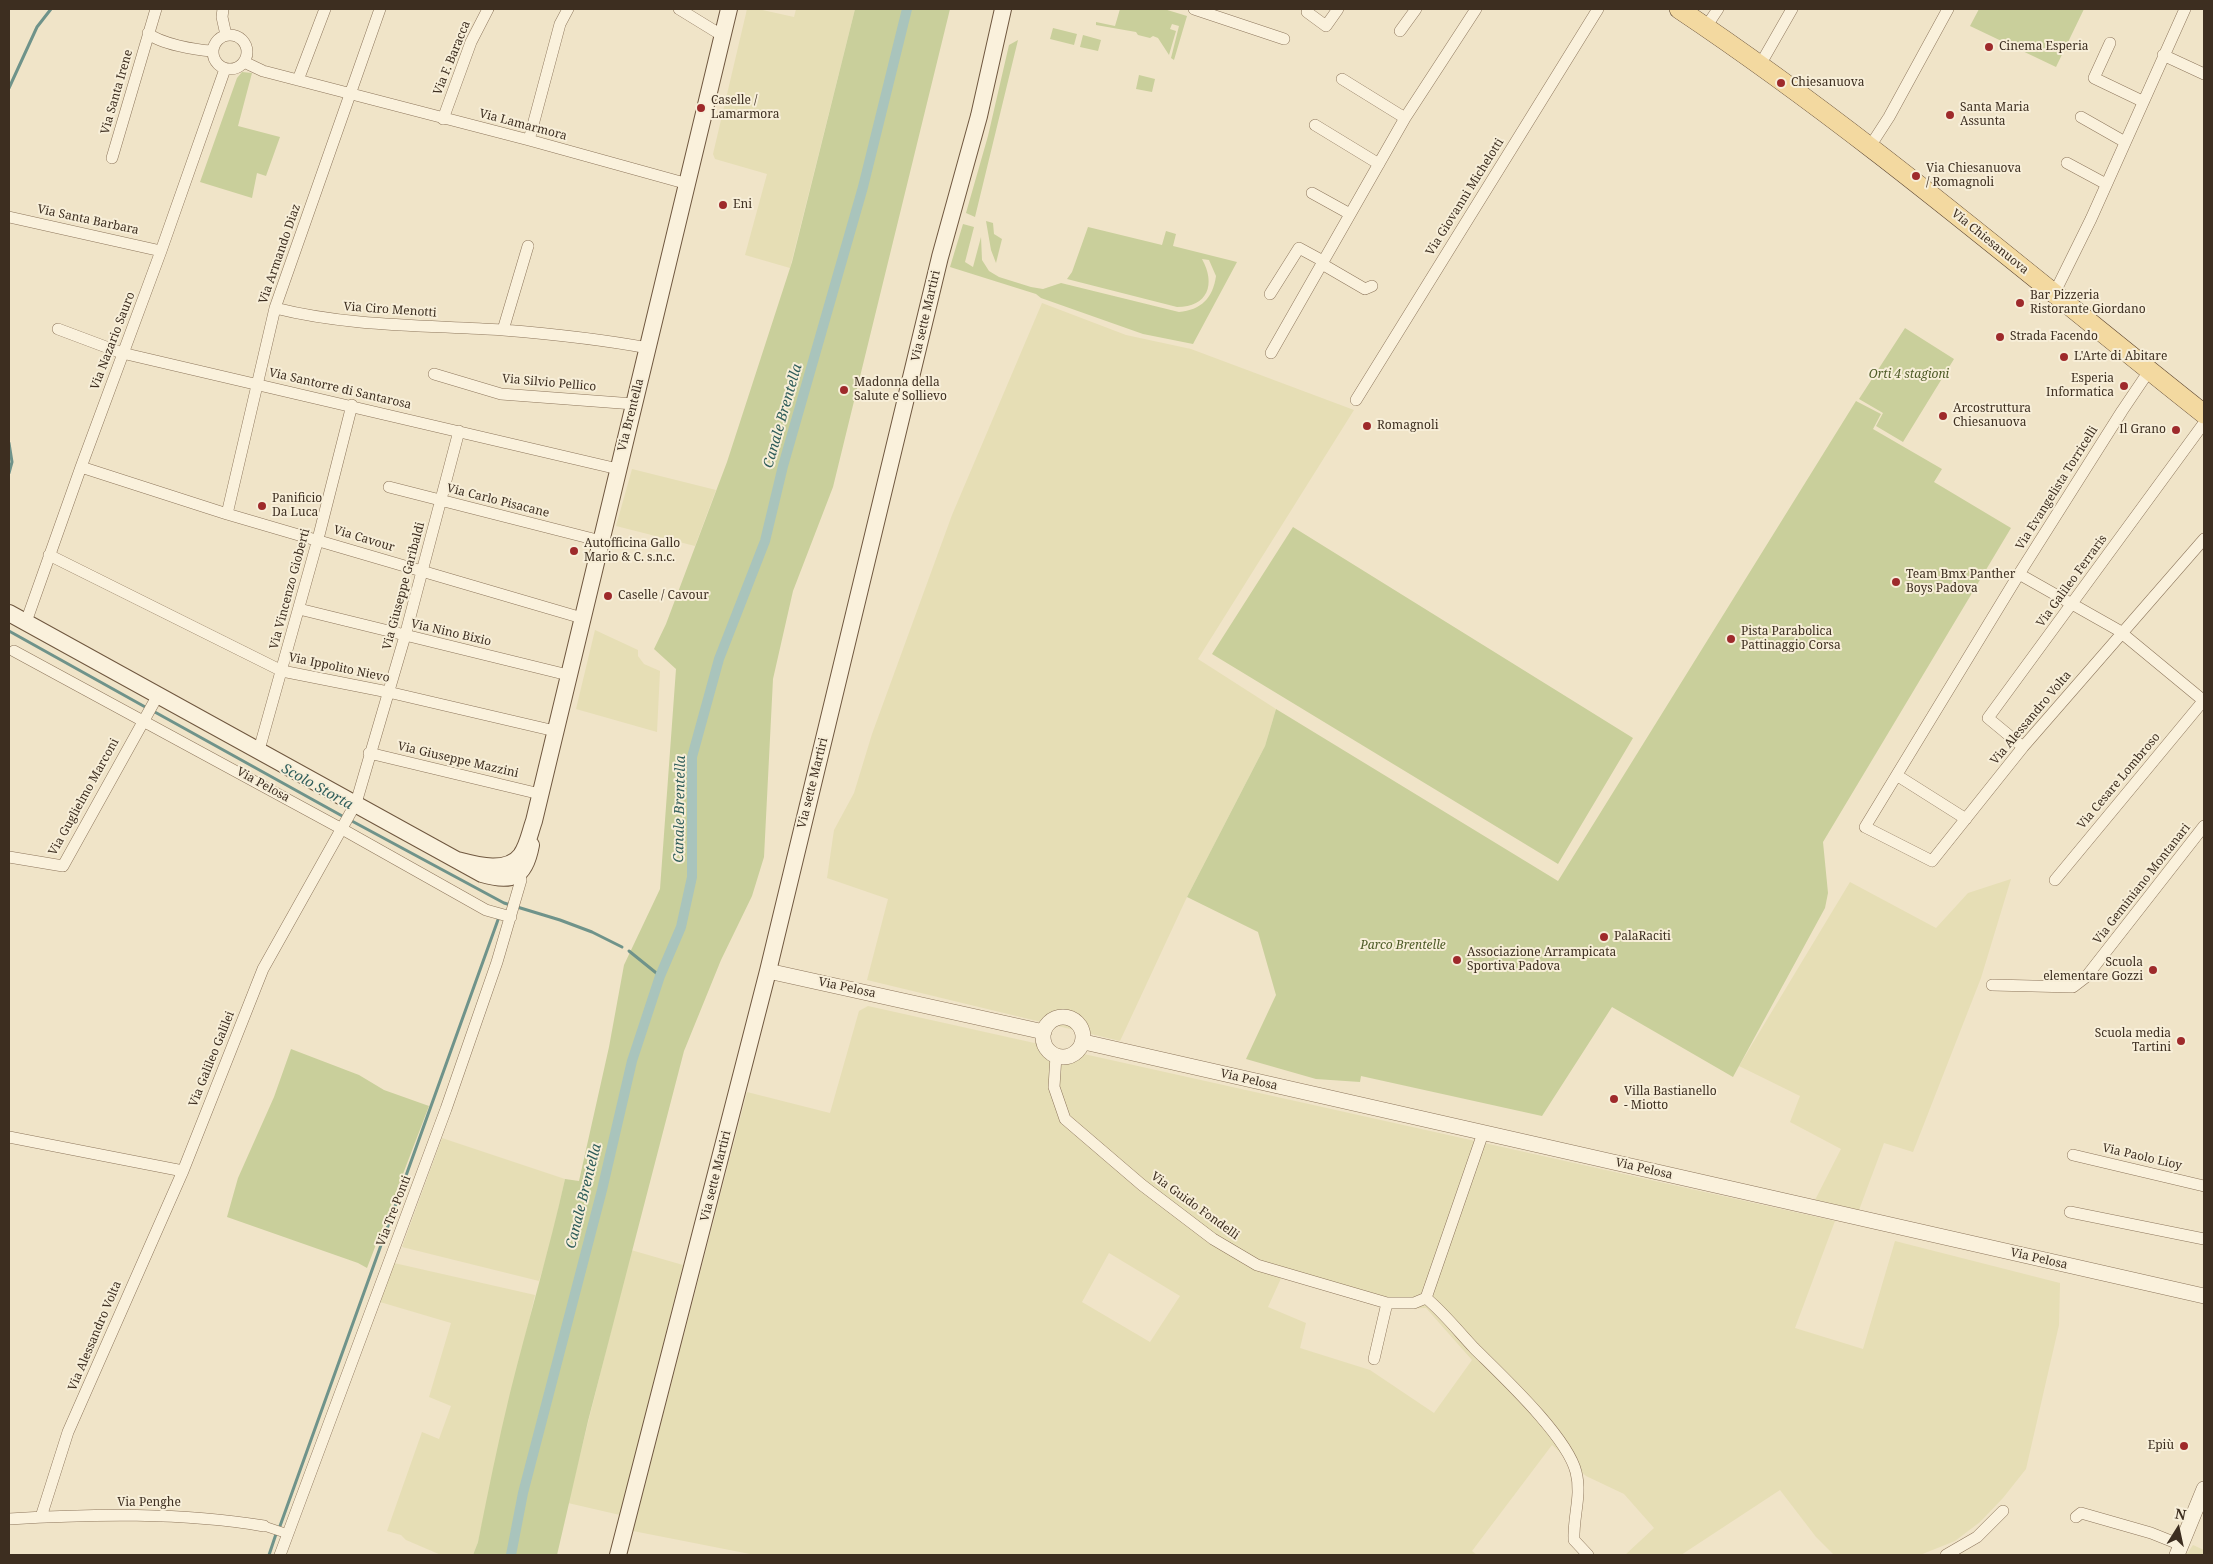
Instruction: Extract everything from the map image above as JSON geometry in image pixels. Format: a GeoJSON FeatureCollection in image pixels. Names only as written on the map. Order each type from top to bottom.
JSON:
{"type":"FeatureCollection","features":[{"type":"Feature","properties":{"kind":"main road","name":"Via Brentella"},"geometry":{"type":"LineString","coordinates":[[534,821],[729,9]]}},
{"type":"Feature","properties":{"kind":"main road","name":"Via sette Martiri"},"geometry":{"type":"LineString","coordinates":[[618,1555],[768,971],[936,275],[976,125],[1003,9]]}},
{"type":"Feature","properties":{"kind":"main road","name":"Via Chiesanuova"},"geometry":{"type":"LineString","coordinates":[[1679,9],[1760,65],[1932,196],[2204,414]]}},
{"type":"Feature","properties":{"kind":"main road"},"geometry":{"type":"LineString","coordinates":[[9,612],[156,697],[259,750],[354,806],[482,874],[497,879],[507,879],[520,872],[526,866],[534,821]]}},
{"type":"Feature","properties":{"kind":"main road"},"geometry":{"type":"LineString","coordinates":[[457,860],[482,865],[501,865],[514,862],[521,855],[534,821]]}},
{"type":"Feature","properties":{"kind":"street","name":"Via Santa Irene"},"geometry":{"type":"LineString","coordinates":[[112,158],[156,9]]}},
{"type":"Feature","properties":{"kind":"street"},"geometry":{"type":"LineString","coordinates":[[223,9],[222,17],[226,35]]}},
{"type":"Feature","properties":{"kind":"street"},"geometry":{"type":"LineString","coordinates":[[298,80],[325,9]]}},
{"type":"Feature","properties":{"kind":"street","name":"Via Armando Diaz"},"geometry":{"type":"LineString","coordinates":[[227,514],[275,308],[380,9]]}},
{"type":"Feature","properties":{"kind":"street","name":"Via F. Baracca"},"geometry":{"type":"LineString","coordinates":[[443,119],[471,42],[488,9]]}},
{"type":"Feature","properties":{"kind":"street"},"geometry":{"type":"LineString","coordinates":[[529,140],[560,24],[568,9]]}},
{"type":"Feature","properties":{"kind":"street"},"geometry":{"type":"LineString","coordinates":[[679,9],[723,36]]}},
{"type":"Feature","properties":{"kind":"street"},"geometry":{"type":"LineString","coordinates":[[1194,9],[1284,39]]}},
{"type":"Feature","properties":{"kind":"street"},"geometry":{"type":"LineString","coordinates":[[1307,12],[1326,26],[1338,9]]}},
{"type":"Feature","properties":{"kind":"street"},"geometry":{"type":"LineString","coordinates":[[1400,31],[1416,9]]}},
{"type":"Feature","properties":{"kind":"street"},"geometry":{"type":"LineString","coordinates":[[1271,353],[1405,118],[1476,9]]}},
{"type":"Feature","properties":{"kind":"street","name":"Via Giovanni Michelotti"},"geometry":{"type":"LineString","coordinates":[[1356,400],[1598,9]]}},
{"type":"Feature","properties":{"kind":"street"},"geometry":{"type":"LineString","coordinates":[[1706,27],[1718,9]]}},
{"type":"Feature","properties":{"kind":"street"},"geometry":{"type":"LineString","coordinates":[[1760,65],[1792,9]]}},
{"type":"Feature","properties":{"kind":"street"},"geometry":{"type":"LineString","coordinates":[[1868,148],[1889,117],[1948,9]]}},
{"type":"Feature","properties":{"kind":"street"},"geometry":{"type":"LineString","coordinates":[[2054,294],[2091,219],[2142,101],[2185,9]]}},
{"type":"Feature","properties":{"kind":"street"},"geometry":{"type":"LineString","coordinates":[[148,33],[154,38],[187,48],[193,47],[212,51]]}},
{"type":"Feature","properties":{"kind":"street"},"geometry":{"type":"LineString","coordinates":[[226,35],[238,36],[247,51],[244,62],[236,68],[225,69],[216,62],[212,51],[215,43],[226,35]]}},
{"type":"Feature","properties":{"kind":"street"},"geometry":{"type":"LineString","coordinates":[[2110,43],[2094,78],[2142,101]]}},
{"type":"Feature","properties":{"kind":"street"},"geometry":{"type":"LineString","coordinates":[[2163,55],[2204,74]]}},
{"type":"Feature","properties":{"kind":"street"},"geometry":{"type":"LineString","coordinates":[[244,62],[263,72],[351,93]]}},
{"type":"Feature","properties":{"kind":"street","name":"Via Nazario Sauro"},"geometry":{"type":"LineString","coordinates":[[26,622],[225,69]]}},
{"type":"Feature","properties":{"kind":"street"},"geometry":{"type":"LineString","coordinates":[[1342,79],[1405,118]]}},
{"type":"Feature","properties":{"kind":"street","name":"Via Lamarmora"},"geometry":{"type":"LineString","coordinates":[[351,93],[688,184]]}},
{"type":"Feature","properties":{"kind":"street"},"geometry":{"type":"LineString","coordinates":[[2081,117],[2124,142]]}},
{"type":"Feature","properties":{"kind":"street"},"geometry":{"type":"LineString","coordinates":[[1315,125],[1379,164]]}},
{"type":"Feature","properties":{"kind":"street"},"geometry":{"type":"LineString","coordinates":[[2067,163],[2106,184]]}},
{"type":"Feature","properties":{"kind":"street"},"geometry":{"type":"LineString","coordinates":[[1312,193],[1350,214]]}},
{"type":"Feature","properties":{"kind":"street","name":"Via Santa Barbara"},"geometry":{"type":"LineString","coordinates":[[9,217],[161,251]]}},
{"type":"Feature","properties":{"kind":"street"},"geometry":{"type":"LineString","coordinates":[[503,330],[528,246]]}},
{"type":"Feature","properties":{"kind":"street"},"geometry":{"type":"LineString","coordinates":[[1270,294],[1299,248],[1364,289],[1372,286]]}},
{"type":"Feature","properties":{"kind":"street","name":"Via Ciro Menotti"},"geometry":{"type":"LineString","coordinates":[[275,308],[356,323],[503,330],[595,338],[648,348]]}},
{"type":"Feature","properties":{"kind":"street","name":"Via Santorre di Santarosa"},"geometry":{"type":"LineString","coordinates":[[58,329],[122,353],[352,405],[618,469]]}},
{"type":"Feature","properties":{"kind":"street","name":"Via Evangelista Torricelli"},"geometry":{"type":"LineString","coordinates":[[1865,827],[1898,776],[2019,574],[2122,411],[2150,371]]}},
{"type":"Feature","properties":{"kind":"street","name":"Via Silvio Pellico"},"geometry":{"type":"LineString","coordinates":[[434,374],[501,394],[634,404]]}},
{"type":"Feature","properties":{"kind":"street","name":"Via Vincenzo Gioberti"},"geometry":{"type":"LineString","coordinates":[[259,750],[318,539],[352,405]]}},
{"type":"Feature","properties":{"kind":"street","name":"Via Galileo Ferraris"},"geometry":{"type":"LineString","coordinates":[[2023,747],[1988,718],[2204,423]]}},
{"type":"Feature","properties":{"kind":"street","name":"Via Giuseppe Garibaldi"},"geometry":{"type":"LineString","coordinates":[[354,806],[405,636],[442,502],[458,432]]}},
{"type":"Feature","properties":{"kind":"street","name":"Via Cavour"},"geometry":{"type":"LineString","coordinates":[[81,466],[227,514],[318,539],[422,572],[582,618]]}},
{"type":"Feature","properties":{"kind":"street","name":"Via Carlo Pisacane"},"geometry":{"type":"LineString","coordinates":[[389,487],[601,541]]}},
{"type":"Feature","properties":{"kind":"street","name":"Via Alessandro Volta"},"geometry":{"type":"LineString","coordinates":[[1865,827],[1932,862],[2023,747],[2204,539]]}},
{"type":"Feature","properties":{"kind":"street","name":"Via Ippolito Nievo"},"geometry":{"type":"LineString","coordinates":[[49,555],[282,671],[388,692],[555,731]]}},
{"type":"Feature","properties":{"kind":"street"},"geometry":{"type":"LineString","coordinates":[[2019,574],[2122,633],[2204,701]]}},
{"type":"Feature","properties":{"kind":"street","name":"Via Nino Bixio"},"geometry":{"type":"LineString","coordinates":[[299,609],[568,675]]}},
{"type":"Feature","properties":{"kind":"street","name":"Via Pelosa"},"geometry":{"type":"LineString","coordinates":[[14,651],[342,828],[486,910],[493,912],[513,907]]}},
{"type":"Feature","properties":{"kind":"street","name":"Via Guglielmo Marconi"},"geometry":{"type":"LineString","coordinates":[[9,856],[63,866],[156,697]]}},
{"type":"Feature","properties":{"kind":"street","name":"Via Cesare Lombroso"},"geometry":{"type":"LineString","coordinates":[[2055,880],[2204,701]]}},
{"type":"Feature","properties":{"kind":"street","name":"Via Giuseppe Mazzini"},"geometry":{"type":"LineString","coordinates":[[369,753],[540,794]]}},
{"type":"Feature","properties":{"kind":"street"},"geometry":{"type":"LineString","coordinates":[[1898,776],[1966,819]]}},
{"type":"Feature","properties":{"kind":"street","name":"Via Galileo Galilei"},"geometry":{"type":"LineString","coordinates":[[183,1170],[263,969],[354,806]]}},
{"type":"Feature","properties":{"kind":"street","name":"Via Geminiano Montanari"},"geometry":{"type":"LineString","coordinates":[[1992,985],[2074,987],[2092,970],[2204,826]]}},
{"type":"Feature","properties":{"kind":"street"},"geometry":{"type":"LineString","coordinates":[[513,907],[521,880],[519,861],[521,855]]}},
{"type":"Feature","properties":{"kind":"street"},"geometry":{"type":"LineString","coordinates":[[501,865],[517,869],[520,872]]}},
{"type":"Feature","properties":{"kind":"street"},"geometry":{"type":"LineString","coordinates":[[482,874],[513,907]]}},
{"type":"Feature","properties":{"kind":"street","name":"Via Tre Ponti"},"geometry":{"type":"LineString","coordinates":[[280,1555],[446,1109],[513,907]]}},
{"type":"Feature","properties":{"kind":"street","name":"Via Pelosa"},"geometry":{"type":"LineString","coordinates":[[768,971],[1044,1032]]}},
{"type":"Feature","properties":{"kind":"street"},"geometry":{"type":"LineString","coordinates":[[1067,1017],[1079,1024],[1084,1033],[1084,1042],[1074,1055],[1068,1057],[1056,1056],[1048,1052],[1044,1044],[1044,1032],[1048,1024],[1054,1019],[1067,1017]]}},
{"type":"Feature","properties":{"kind":"street","name":"Via Pelosa"},"geometry":{"type":"LineString","coordinates":[[1084,1042],[2204,1296]]}},
{"type":"Feature","properties":{"kind":"street","name":"Via Guido Fondelli"},"geometry":{"type":"LineString","coordinates":[[1056,1056],[1054,1087],[1065,1119],[1142,1185],[1213,1239],[1257,1265],[1388,1304],[1414,1303],[1426,1298]]}},
{"type":"Feature","properties":{"kind":"street"},"geometry":{"type":"LineString","coordinates":[[1483,1133],[1426,1298],[1532,1407],[1564,1447],[1576,1469],[1579,1484],[1574,1540],[1588,1555]]}},
{"type":"Feature","properties":{"kind":"street"},"geometry":{"type":"LineString","coordinates":[[9,1137],[183,1170]]}},
{"type":"Feature","properties":{"kind":"street","name":"Via Paolo Lioy"},"geometry":{"type":"LineString","coordinates":[[2073,1155],[2204,1186]]}},
{"type":"Feature","properties":{"kind":"street","name":"Via Alessandro Volta"},"geometry":{"type":"LineString","coordinates":[[41,1517],[68,1432],[183,1170]]}},
{"type":"Feature","properties":{"kind":"street"},"geometry":{"type":"LineString","coordinates":[[2070,1212],[2204,1239]]}},
{"type":"Feature","properties":{"kind":"street"},"geometry":{"type":"LineString","coordinates":[[1374,1359],[1388,1304]]}},
{"type":"Feature","properties":{"kind":"street"},"geometry":{"type":"LineString","coordinates":[[2076,1517],[2081,1512],[2152,1532],[2179,1550],[2200,1514],[2204,1489]]}},
{"type":"Feature","properties":{"kind":"street"},"geometry":{"type":"LineString","coordinates":[[1946,1555],[1977,1537],[2003,1511]]}},
{"type":"Feature","properties":{"kind":"street","name":"Via Penghe"},"geometry":{"type":"LineString","coordinates":[[9,1519],[191,1516],[264,1526],[287,1536]]}},
{"type":"Feature","properties":{"kind":"shaded area"},"geometry":{"type":"Polygon","coordinates":[[[747,9],[758,9],[794,17],[796,9],[855,9],[790,268],[745,255],[767,174],[715,159],[713,154],[747,9]]]}},
{"type":"Feature","properties":{"kind":"shaded area"},"geometry":{"type":"Polygon","coordinates":[[[1042,303],[1126,335],[1191,349],[1354,410],[1198,659],[1276,709],[1265,746],[1187,897],[1120,1041],[867,980],[888,899],[827,878],[834,830],[854,793],[872,734],[952,515],[1042,303]]]}},
{"type":"Feature","properties":{"kind":"shaded area"},"geometry":{"type":"Polygon","coordinates":[[[632,469],[716,490],[695,546],[616,526],[632,469]]]}},
{"type":"Feature","properties":{"kind":"shaded area"},"geometry":{"type":"Polygon","coordinates":[[[595,630],[638,650],[638,656],[644,664],[660,671],[657,732],[576,709],[595,630]]]}},
{"type":"Feature","properties":{"kind":"shaded area"},"geometry":{"type":"Polygon","coordinates":[[[2011,879],[1981,978],[1913,1152],[1884,1143],[1859,1210],[1815,1200],[1841,1149],[1790,1122],[1800,1096],[1739,1066],[1850,882],[1936,928],[1968,893],[2011,879]]]}},
{"type":"Feature","properties":{"kind":"shaded area"},"geometry":{"type":"Polygon","coordinates":[[[868,1006],[1835,1221],[1795,1328],[1863,1349],[1895,1241],[2060,1283],[2059,1325],[2026,1469],[2003,1498],[1980,1522],[1955,1541],[1920,1555],[1834,1555],[1816,1537],[1780,1490],[1681,1555],[1625,1555],[1654,1528],[1624,1494],[1586,1476],[1552,1445],[1472,1551],[1477,1555],[755,1555],[633,1531],[747,1092],[830,1113],[859,1011],[868,1006]],[[1109,1253],[1082,1302],[1150,1342],[1180,1296],[1109,1253]],[[1283,1274],[1268,1307],[1306,1323],[1300,1348],[1370,1370],[1434,1413],[1472,1360],[1426,1308],[1391,1309],[1283,1274]]]}},
{"type":"Feature","properties":{"kind":"shaded area"},"geometry":{"type":"Polygon","coordinates":[[[442,1138],[565,1179],[550,1247],[539,1281],[402,1247],[442,1138]]]}},
{"type":"Feature","properties":{"kind":"shaded area"},"geometry":{"type":"Polygon","coordinates":[[[631,1250],[683,1265],[620,1515],[568,1503],[631,1250]]]}},
{"type":"Feature","properties":{"kind":"shaded area"},"geometry":{"type":"Polygon","coordinates":[[[394,1263],[535,1295],[478,1542],[473,1555],[441,1555],[406,1540],[401,1535],[387,1531],[422,1432],[439,1439],[451,1406],[429,1397],[451,1323],[380,1302],[394,1263]]]}},
{"type":"Feature","properties":{"kind":"shaded area"},"geometry":{"type":"Polygon","coordinates":[[[2193,1545],[2204,1550],[2204,1555],[2186,1555],[2193,1545]]]}},
{"type":"Feature","properties":{"kind":"green space"},"geometry":{"type":"Polygon","coordinates":[[[855,9],[950,9],[833,487],[793,591],[773,679],[764,857],[752,896],[721,960],[684,1051],[588,1421],[557,1555],[473,1555],[478,1542],[510,1393],[565,1179],[579,1181],[609,1047],[624,965],[660,889],[676,669],[654,649],[666,624],[727,462],[792,262],[855,9]]]}},
{"type":"Feature","properties":{"kind":"green space"},"geometry":{"type":"Polygon","coordinates":[[[1120,9],[1164,9],[1187,16],[1174,60],[1171,58],[1179,26],[1172,24],[1170,29],[1176,31],[1169,55],[1158,38],[1153,36],[1150,38],[1138,35],[1136,32],[1096,25],[1096,22],[1115,26],[1120,9]]]}},
{"type":"Feature","properties":{"kind":"green space"},"geometry":{"type":"Polygon","coordinates":[[[1979,9],[2084,9],[2056,67],[1970,26],[1979,9]]]}},
{"type":"Feature","properties":{"kind":"green space"},"geometry":{"type":"Polygon","coordinates":[[[1053,28],[1077,34],[1074,45],[1050,39],[1053,28]]]}},
{"type":"Feature","properties":{"kind":"green space"},"geometry":{"type":"Polygon","coordinates":[[[1083,35],[1101,40],[1098,51],[1080,47],[1083,35]]]}},
{"type":"Feature","properties":{"kind":"green space"},"geometry":{"type":"Polygon","coordinates":[[[1018,40],[975,217],[966,213],[988,136],[1009,45],[1018,40]]]}},
{"type":"Feature","properties":{"kind":"green space"},"geometry":{"type":"Polygon","coordinates":[[[242,72],[252,73],[238,126],[280,137],[266,176],[257,173],[252,198],[200,182],[237,78],[242,72]]]}},
{"type":"Feature","properties":{"kind":"green space"},"geometry":{"type":"Polygon","coordinates":[[[1139,75],[1155,79],[1152,92],[1136,89],[1139,75]]]}},
{"type":"Feature","properties":{"kind":"green space"},"geometry":{"type":"Polygon","coordinates":[[[986,221],[993,223],[994,234],[1002,239],[996,263],[991,250],[986,221]]]}},
{"type":"Feature","properties":{"kind":"green space"},"geometry":{"type":"Polygon","coordinates":[[[963,224],[974,227],[965,262],[973,267],[981,237],[982,260],[989,271],[999,277],[1043,289],[1061,283],[1179,312],[1200,306],[1209,297],[1216,276],[1209,260],[1202,259],[1208,277],[1206,292],[1196,303],[1188,306],[1177,307],[1067,279],[1072,272],[1088,227],[1162,245],[1166,231],[1176,234],[1173,246],[1237,262],[1193,344],[1143,334],[1041,298],[1036,294],[950,267],[963,224]]]}},
{"type":"Feature","properties":{"kind":"green space","name":"Orti 4 stagioni"},"geometry":{"type":"Polygon","coordinates":[[[1905,328],[1954,359],[1903,442],[1876,426],[1883,413],[1859,399],[1905,328]]]}},
{"type":"Feature","properties":{"kind":"green space","name":"Parco Brentelle"},"geometry":{"type":"Polygon","coordinates":[[[1856,401],[1881,414],[1873,429],[1942,469],[1934,482],[2011,528],[1823,842],[1828,893],[1825,908],[1733,1077],[1612,1007],[1542,1116],[1361,1076],[1360,1082],[1316,1079],[1246,1059],[1276,995],[1258,932],[1187,897],[1265,746],[1276,709],[1558,881],[1856,401]]]}},
{"type":"Feature","properties":{"kind":"green space"},"geometry":{"type":"Polygon","coordinates":[[[1293,527],[1633,738],[1558,864],[1212,654],[1293,527]]]}},
{"type":"Feature","properties":{"kind":"green space"},"geometry":{"type":"Polygon","coordinates":[[[291,1049],[359,1075],[384,1090],[429,1106],[367,1268],[358,1263],[227,1217],[238,1178],[274,1097],[291,1049]]]}},
{"type":"Feature","properties":{"kind":"waterway"},"geometry":{"type":"LineString","coordinates":[[9,88],[37,27],[51,9]]}},
{"type":"Feature","properties":{"kind":"waterway","name":"Canale Brentella"},"geometry":{"type":"LineString","coordinates":[[511,1555],[523,1493],[602,1190],[632,1061],[660,976],[681,927],[692,877],[692,757],[719,659],[765,541],[783,466],[863,187],[907,9]]}},
{"type":"Feature","properties":{"kind":"waterway"},"geometry":{"type":"LineString","coordinates":[[9,443],[12,462],[9,473]]}},
{"type":"Feature","properties":{"kind":"waterway","name":"Scolo Storta"},"geometry":{"type":"LineString","coordinates":[[9,631],[147,708]]}},
{"type":"Feature","properties":{"kind":"waterway","name":"Scolo Storta"},"geometry":{"type":"LineString","coordinates":[[153,711],[344,817]]}},
{"type":"Feature","properties":{"kind":"waterway","name":"Scolo Storta"},"geometry":{"type":"LineString","coordinates":[[350,820],[504,903],[560,920],[592,932],[622,947]]}},
{"type":"Feature","properties":{"kind":"waterway"},"geometry":{"type":"LineString","coordinates":[[280,1526],[499,917]]}},
{"type":"Feature","properties":{"kind":"waterway","name":"Scolo Storta"},"geometry":{"type":"LineString","coordinates":[[629,951],[660,976]]}},
{"type":"Feature","properties":{"kind":"waterway"},"geometry":{"type":"LineString","coordinates":[[269,1555],[276,1534]]}},
{"type":"Feature","properties":{"kind":"place","name":"Cinema Esperia"},"geometry":{"type":"Point","coordinates":[1989,47]}},
{"type":"Feature","properties":{"kind":"place","name":"Chiesanuova"},"geometry":{"type":"Point","coordinates":[1781,83]}},
{"type":"Feature","properties":{"kind":"place","name":"Caselle / Lamarmora"},"geometry":{"type":"Point","coordinates":[701,108]}},
{"type":"Feature","properties":{"kind":"place","name":"Santa Maria Assunta"},"geometry":{"type":"Point","coordinates":[1950,115]}},
{"type":"Feature","properties":{"kind":"place","name":"Via Chiesanuova / Romagnoli"},"geometry":{"type":"Point","coordinates":[1916,176]}},
{"type":"Feature","properties":{"kind":"place","name":"Eni"},"geometry":{"type":"Point","coordinates":[723,205]}},
{"type":"Feature","properties":{"kind":"place","name":"Bar Pizzeria Ristorante Giordano"},"geometry":{"type":"Point","coordinates":[2020,303]}},
{"type":"Feature","properties":{"kind":"place","name":"Strada Facendo"},"geometry":{"type":"Point","coordinates":[2000,337]}},
{"type":"Feature","properties":{"kind":"place","name":"L'Arte di Abitare"},"geometry":{"type":"Point","coordinates":[2064,357]}},
{"type":"Feature","properties":{"kind":"place","name":"Esperia Informatica"},"geometry":{"type":"Point","coordinates":[2124,386]}},
{"type":"Feature","properties":{"kind":"place","name":"Madonna della Salute e Sollievo"},"geometry":{"type":"Point","coordinates":[844,390]}},
{"type":"Feature","properties":{"kind":"place","name":"Arcostruttura Chiesanuova"},"geometry":{"type":"Point","coordinates":[1943,416]}},
{"type":"Feature","properties":{"kind":"place","name":"Romagnoli"},"geometry":{"type":"Point","coordinates":[1367,426]}},
{"type":"Feature","properties":{"kind":"place","name":"Il Grano"},"geometry":{"type":"Point","coordinates":[2176,430]}},
{"type":"Feature","properties":{"kind":"place","name":"Panificio Da Luca"},"geometry":{"type":"Point","coordinates":[262,506]}},
{"type":"Feature","properties":{"kind":"place","name":"Autofficina Gallo Mario & C. s.n.c."},"geometry":{"type":"Point","coordinates":[574,551]}},
{"type":"Feature","properties":{"kind":"place","name":"Team Bmx Panther Boys Padova"},"geometry":{"type":"Point","coordinates":[1896,582]}},
{"type":"Feature","properties":{"kind":"place","name":"Caselle / Cavour"},"geometry":{"type":"Point","coordinates":[608,596]}},
{"type":"Feature","properties":{"kind":"place","name":"Pista Parabolica Pattinaggio Corsa"},"geometry":{"type":"Point","coordinates":[1731,639]}},
{"type":"Feature","properties":{"kind":"place","name":"PalaRaciti"},"geometry":{"type":"Point","coordinates":[1604,937]}},
{"type":"Feature","properties":{"kind":"place","name":"Associazione Arrampicata Sportiva Padova"},"geometry":{"type":"Point","coordinates":[1457,960]}},
{"type":"Feature","properties":{"kind":"place","name":"Scuola elementare Gozzi"},"geometry":{"type":"Point","coordinates":[2153,970]}},
{"type":"Feature","properties":{"kind":"place","name":"Scuola media Tartini"},"geometry":{"type":"Point","coordinates":[2181,1041]}},
{"type":"Feature","properties":{"kind":"place","name":"Villa Bastianello - Miotto"},"geometry":{"type":"Point","coordinates":[1614,1099]}},
{"type":"Feature","properties":{"kind":"place","name":"Epiù"},"geometry":{"type":"Point","coordinates":[2184,1446]}}]}
